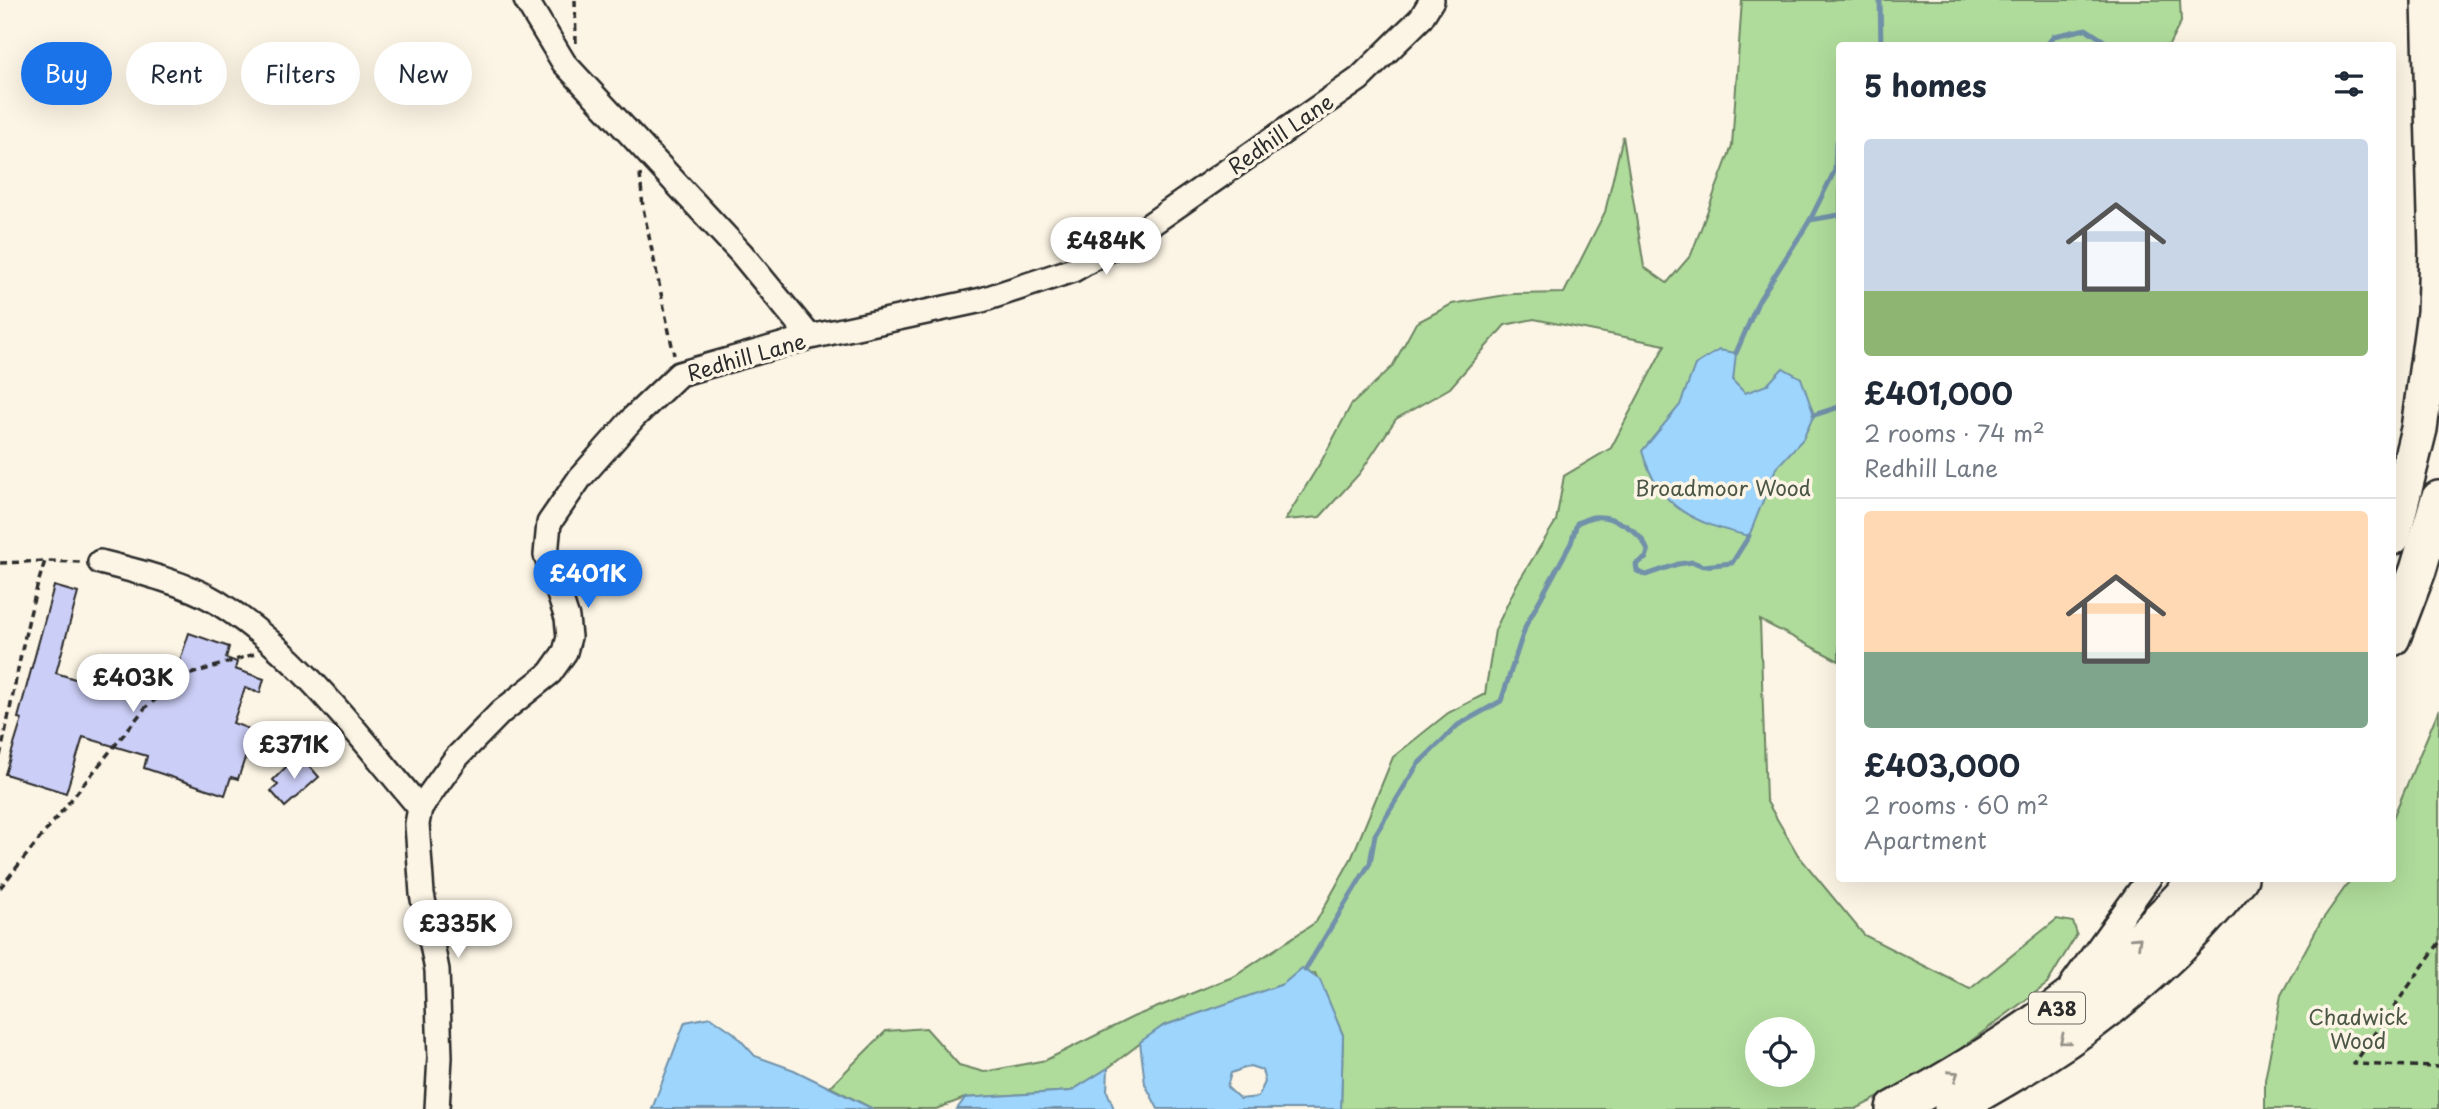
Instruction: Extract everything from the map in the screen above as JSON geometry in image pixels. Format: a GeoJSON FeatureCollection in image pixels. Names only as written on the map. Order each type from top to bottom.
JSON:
{"type":"FeatureCollection","features":[{"type":"Feature","properties":{"kind":"highway"},"geometry":{"type":"LineString","coordinates":[[2396,522],[2420,429],[2435,312],[2437,251],[2430,0]]}},
{"type":"Feature","properties":{"kind":"highway"},"geometry":{"type":"LineString","coordinates":[[2396,628],[2418,570],[2439,499]]}},
{"type":"Feature","properties":{"kind":"highway","name":"A38"},"geometry":{"type":"LineString","coordinates":[[1894,1109],[1942,1083],[2054,1009],[2119,957],[2194,882]]}},
{"type":"Feature","properties":{"kind":"highway","name":"A38"},"geometry":{"type":"LineString","coordinates":[[1952,1109],[2046,1054],[2119,999],[2213,912],[2237,882]]}},
{"type":"Feature","properties":{"kind":"street"},"geometry":{"type":"LineString","coordinates":[[526,0],[564,63],[741,253],[810,337]]}},
{"type":"Feature","properties":{"kind":"street","name":"Redhill Lane"},"geometry":{"type":"LineString","coordinates":[[420,808],[456,758],[501,712],[550,673],[565,652],[569,637],[568,618],[546,555],[549,523],[580,478],[625,426],[679,374],[810,337],[982,300],[1073,270],[1141,231],[1359,79],[1421,18],[1432,0]]}},
{"type":"Feature","properties":{"kind":"street"},"geometry":{"type":"LineString","coordinates":[[100,562],[152,576],[215,601],[276,647],[311,679],[420,808],[417,824],[422,894],[437,970],[440,1057],[437,1109]]}},
{"type":"Feature","properties":{"kind":"street"},"geometry":{"type":"LineString","coordinates":[[2054,1009],[2146,882]]}},
{"type":"Feature","properties":{"kind":"path"},"geometry":{"type":"LineString","coordinates":[[575,0],[576,76]]}},
{"type":"Feature","properties":{"kind":"path"},"geometry":{"type":"LineString","coordinates":[[637,141],[643,208],[679,374]]}},
{"type":"Feature","properties":{"kind":"path"},"geometry":{"type":"LineString","coordinates":[[0,756],[22,658],[29,611],[45,561]]}},
{"type":"Feature","properties":{"kind":"path"},"geometry":{"type":"LineString","coordinates":[[0,562],[100,562]]}},
{"type":"Feature","properties":{"kind":"path"},"geometry":{"type":"LineString","coordinates":[[0,888],[145,708],[185,676],[276,647]]}},
{"type":"Feature","properties":{"kind":"path"},"geometry":{"type":"LineString","coordinates":[[2439,943],[2354,1064],[2439,1067]]}},
{"type":"Feature","properties":{"kind":"green space","name":"Broadmoor Wood"},"geometry":{"type":"Polygon","coordinates":[[[1742,0],[2180,0],[2181,22],[2171,42],[1836,42],[1836,659],[1760,620],[1766,800],[1798,855],[1864,935],[1970,989],[2057,919],[2073,922],[2077,934],[2047,984],[1935,1068],[1856,1109],[1341,1109],[1343,1035],[1315,973],[1163,1026],[1108,1068],[1071,1091],[965,1098],[936,1109],[873,1109],[830,1087],[886,1031],[926,1028],[959,1065],[984,1072],[1046,1060],[1133,1017],[1235,976],[1316,922],[1352,857],[1393,757],[1448,713],[1485,694],[1495,630],[1517,584],[1556,521],[1564,476],[1611,448],[1665,345],[1534,319],[1505,325],[1450,388],[1396,419],[1360,473],[1320,517],[1285,520],[1322,460],[1351,405],[1392,367],[1416,323],[1452,304],[1512,294],[1564,293],[1605,212],[1623,136],[1644,267],[1667,283],[1691,255],[1732,146],[1742,0]]]}},
{"type":"Feature","properties":{"kind":"green space","name":"Chadwick Wood"},"geometry":{"type":"Polygon","coordinates":[[[2439,709],[2439,1109],[2265,1109],[2265,1080],[2281,995],[2320,923],[2349,882],[2396,882],[2396,811],[2439,709]]]}},
{"type":"Feature","properties":{"kind":"water"},"geometry":{"type":"Polygon","coordinates":[[[1719,350],[1736,353],[1733,381],[1745,393],[1767,385],[1783,368],[1801,378],[1814,415],[1803,439],[1776,468],[1749,536],[1695,519],[1681,510],[1658,487],[1642,451],[1680,405],[1695,365],[1719,350]]]}},
{"type":"Feature","properties":{"kind":"water"},"geometry":{"type":"Polygon","coordinates":[[[1302,968],[1320,980],[1343,1035],[1341,1109],[1158,1109],[1145,1084],[1140,1042],[1163,1026],[1283,984],[1302,968]],[[1250,1066],[1231,1073],[1227,1087],[1240,1099],[1258,1097],[1265,1082],[1262,1070],[1250,1066]]]}},
{"type":"Feature","properties":{"kind":"water"},"geometry":{"type":"Polygon","coordinates":[[[711,1017],[734,1033],[755,1056],[794,1070],[873,1109],[652,1109],[685,1022],[711,1017]]]}},
{"type":"Feature","properties":{"kind":"water"},"geometry":{"type":"Polygon","coordinates":[[[1108,1068],[1107,1091],[1114,1109],[957,1109],[965,1098],[1071,1091],[1108,1068]]]}},
{"type":"Feature","properties":{"kind":"building"},"geometry":{"type":"Polygon","coordinates":[[[54,586],[78,593],[56,673],[94,685],[100,668],[171,688],[189,633],[229,647],[226,658],[237,662],[235,669],[264,679],[260,693],[245,688],[233,723],[260,733],[251,760],[245,758],[238,779],[231,777],[225,795],[144,768],[147,756],[83,737],[66,793],[5,774],[22,719],[18,718],[54,586]]]}},
{"type":"Feature","properties":{"kind":"building"},"geometry":{"type":"Polygon","coordinates":[[[299,754],[319,777],[285,807],[271,791],[278,785],[273,780],[299,754]]]}},
{"type":"Feature","properties":{"kind":"waterway"},"geometry":{"type":"LineString","coordinates":[[1880,0],[1881,42]]}},
{"type":"Feature","properties":{"kind":"waterway"},"geometry":{"type":"LineString","coordinates":[[2049,42],[2054,36],[2086,29],[2106,42]]}},
{"type":"Feature","properties":{"kind":"waterway"},"geometry":{"type":"LineString","coordinates":[[1736,353],[1759,300],[1810,220],[1835,170],[1836,143]]}},
{"type":"Feature","properties":{"kind":"waterway"},"geometry":{"type":"LineString","coordinates":[[1810,220],[1836,216]]}},
{"type":"Feature","properties":{"kind":"waterway"},"geometry":{"type":"LineString","coordinates":[[1814,415],[1836,408]]}},
{"type":"Feature","properties":{"kind":"waterway"},"geometry":{"type":"LineString","coordinates":[[1305,970],[1370,863],[1375,835],[1418,764],[1458,725],[1501,701],[1526,625],[1571,543],[1577,523],[1591,517],[1601,517],[1618,522],[1633,531],[1648,551],[1646,558],[1636,564],[1637,571],[1646,575],[1678,564],[1693,562],[1703,566],[1732,563],[1749,536]]}}]}
